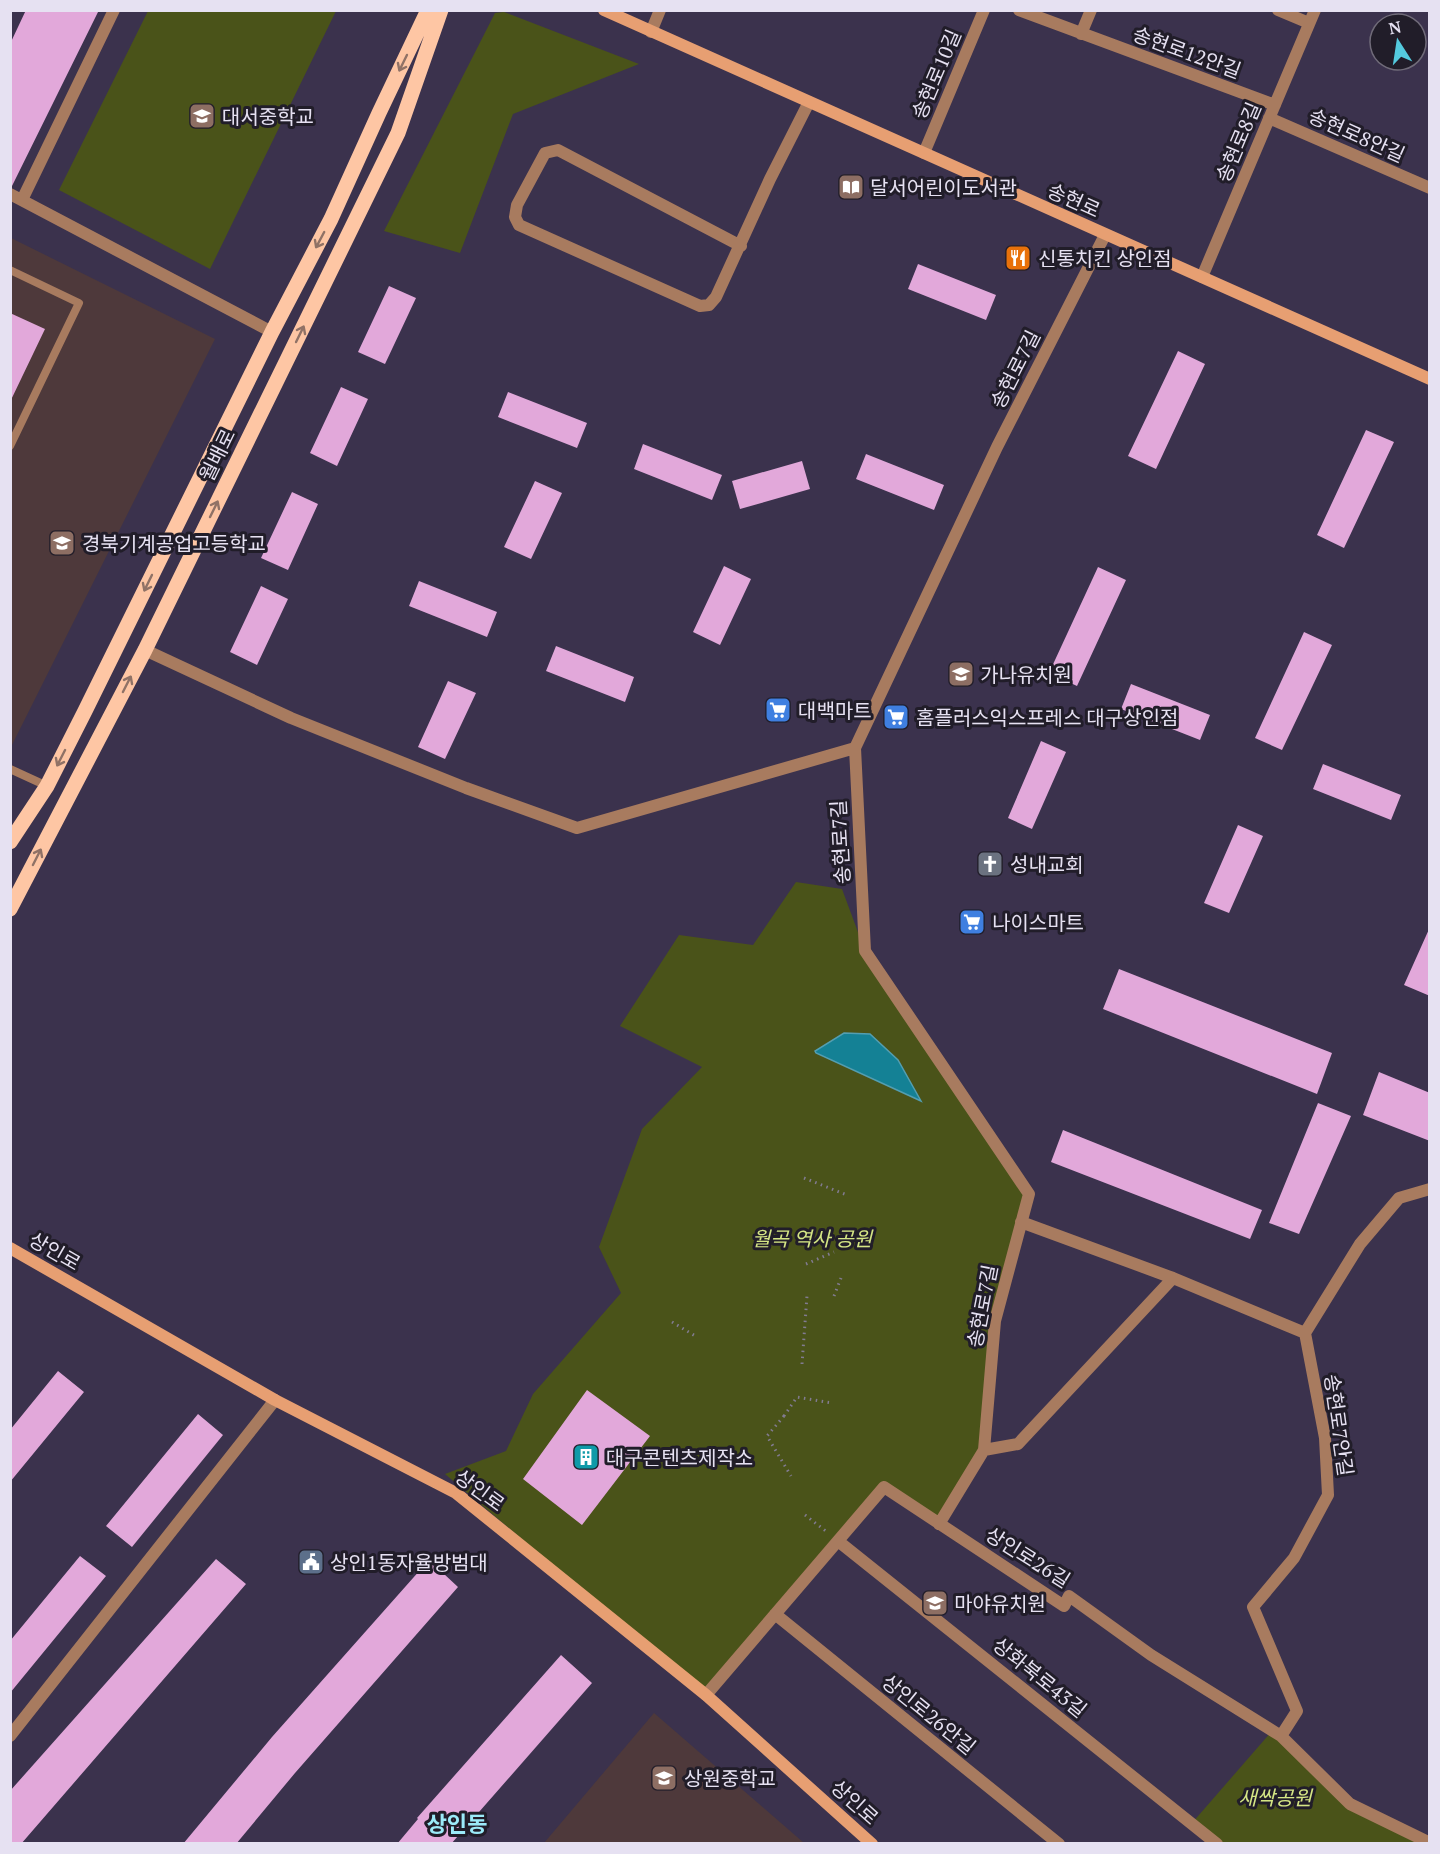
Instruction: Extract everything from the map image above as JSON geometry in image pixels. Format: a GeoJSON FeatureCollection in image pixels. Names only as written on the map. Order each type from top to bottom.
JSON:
{"type":"FeatureCollection","features":[{"type":"Feature","properties":{"kind":"main road","name":"월배로"},"geometry":{"type":"LineString","coordinates":[[10,843],[47,786],[272,332],[331,219],[428,10]]}},
{"type":"Feature","properties":{"kind":"main road","name":"월배로"},"geometry":{"type":"LineString","coordinates":[[10,909],[145,650],[398,133],[441,10]]}},
{"type":"Feature","properties":{"kind":"main road","name":"송현로"},"geometry":{"type":"LineString","coordinates":[[604,10],[1430,379]]}},
{"type":"Feature","properties":{"kind":"main road","name":"상인로"},"geometry":{"type":"LineString","coordinates":[[10,1248],[275,1400],[456,1493],[706,1695],[872,1844]]}},
{"type":"Feature","properties":{"kind":"street"},"geometry":{"type":"LineString","coordinates":[[22,200],[114,10]]}},
{"type":"Feature","properties":{"kind":"street"},"geometry":{"type":"LineString","coordinates":[[651,32],[660,10]]}},
{"type":"Feature","properties":{"kind":"street","name":"송현로10길"},"geometry":{"type":"LineString","coordinates":[[924,153],[984,10]]}},
{"type":"Feature","properties":{"kind":"street","name":"송현로12안길"},"geometry":{"type":"LineString","coordinates":[[1019,10],[1275,105]]}},
{"type":"Feature","properties":{"kind":"street"},"geometry":{"type":"LineString","coordinates":[[1081,34],[1091,10]]}},
{"type":"Feature","properties":{"kind":"street"},"geometry":{"type":"LineString","coordinates":[[1278,10],[1309,23]]}},
{"type":"Feature","properties":{"kind":"street","name":"송현로8길"},"geometry":{"type":"LineString","coordinates":[[1202,277],[1315,10]]}},
{"type":"Feature","properties":{"kind":"street"},"geometry":{"type":"LineString","coordinates":[[741,246],[558,150],[545,153],[517,206],[515,217],[519,225],[700,306],[709,305],[716,297],[741,246],[770,179],[809,102]]}},
{"type":"Feature","properties":{"kind":"street","name":"송현로8안길"},"geometry":{"type":"LineString","coordinates":[[1269,118],[1430,188]]}},
{"type":"Feature","properties":{"kind":"street"},"geometry":{"type":"LineString","coordinates":[[10,194],[272,332]]}},
{"type":"Feature","properties":{"kind":"street","name":"송현로7길"},"geometry":{"type":"LineString","coordinates":[[939,1524],[984,1450],[995,1322],[1029,1194],[865,951],[855,748],[997,447],[1105,235]]}},
{"type":"Feature","properties":{"kind":"street"},"geometry":{"type":"LineString","coordinates":[[145,650],[291,718],[466,788],[577,828],[855,748]]}},
{"type":"Feature","properties":{"kind":"street"},"geometry":{"type":"LineString","coordinates":[[1021,1222],[1173,1278],[1305,1333],[1360,1244],[1399,1198],[1430,1189]]}},
{"type":"Feature","properties":{"kind":"street"},"geometry":{"type":"LineString","coordinates":[[984,1450],[1018,1444],[1173,1278]]}},
{"type":"Feature","properties":{"kind":"street","name":"송현로7안길"},"geometry":{"type":"LineString","coordinates":[[1281,1736],[1297,1711],[1253,1607],[1294,1558],[1328,1495],[1325,1438],[1305,1333]]}},
{"type":"Feature","properties":{"kind":"street"},"geometry":{"type":"LineString","coordinates":[[10,1736],[275,1400]]}},
{"type":"Feature","properties":{"kind":"street","name":"상인로26길"},"geometry":{"type":"LineString","coordinates":[[706,1695],[884,1487],[1064,1606],[1069,1596],[1151,1654],[1281,1736],[1350,1804],[1430,1843]]}},
{"type":"Feature","properties":{"kind":"street","name":"상화북로43길"},"geometry":{"type":"LineString","coordinates":[[838,1541],[1217,1844]]}},
{"type":"Feature","properties":{"kind":"street","name":"상인로26안길"},"geometry":{"type":"LineString","coordinates":[[775,1614],[1059,1844]]}},
{"type":"Feature","properties":{"kind":"lane"},"geometry":{"type":"LineString","coordinates":[[10,270],[79,303],[10,446]]}},
{"type":"Feature","properties":{"kind":"lane"},"geometry":{"type":"LineString","coordinates":[[10,769],[47,786]]}},
{"type":"Feature","properties":{"kind":"path"},"geometry":{"type":"LineString","coordinates":[[804,1178],[847,1196]]}},
{"type":"Feature","properties":{"kind":"path"},"geometry":{"type":"LineString","coordinates":[[806,1264],[834,1252]]}},
{"type":"Feature","properties":{"kind":"path"},"geometry":{"type":"LineString","coordinates":[[834,1296],[841,1278]]}},
{"type":"Feature","properties":{"kind":"path"},"geometry":{"type":"LineString","coordinates":[[802,1364],[807,1296]]}},
{"type":"Feature","properties":{"kind":"path"},"geometry":{"type":"LineString","coordinates":[[672,1322],[697,1337]]}},
{"type":"Feature","properties":{"kind":"path"},"geometry":{"type":"LineString","coordinates":[[791,1476],[767,1436],[797,1397],[832,1403]]}},
{"type":"Feature","properties":{"kind":"path"},"geometry":{"type":"LineString","coordinates":[[805,1515],[838,1541]]}},
{"type":"Feature","properties":{"kind":"shaded area","name":"경북기계공업고등학교"},"geometry":{"type":"Polygon","coordinates":[[[11,238],[215,339],[11,747],[11,238]]]}},
{"type":"Feature","properties":{"kind":"shaded area","name":"상원중학교"},"geometry":{"type":"Polygon","coordinates":[[[654,1713],[804,1843],[544,1843],[654,1713]]]}},
{"type":"Feature","properties":{"kind":"green space"},"geometry":{"type":"Polygon","coordinates":[[[148,11],[336,11],[210,269],[59,190],[148,11]]]}},
{"type":"Feature","properties":{"kind":"green space"},"geometry":{"type":"Polygon","coordinates":[[[504,12],[639,64],[513,114],[460,253],[384,231],[495,13],[504,12]]]}},
{"type":"Feature","properties":{"kind":"green space","name":"월곡 역사 공원"},"geometry":{"type":"Polygon","coordinates":[[[796,882],[842,889],[865,951],[1029,1194],[995,1321],[984,1450],[939,1524],[884,1487],[706,1695],[445,1474],[506,1451],[533,1394],[621,1293],[599,1247],[642,1129],[702,1067],[620,1026],[679,935],[753,945],[796,882]]]}},
{"type":"Feature","properties":{"kind":"green space","name":"새싹공원"},"geometry":{"type":"Polygon","coordinates":[[[1272,1731],[1350,1804],[1429,1843],[1217,1843],[1192,1823],[1272,1731]]]}},
{"type":"Feature","properties":{"kind":"water"},"geometry":{"type":"Polygon","coordinates":[[[844,1033],[870,1034],[898,1060],[921,1101],[816,1053],[815,1051],[844,1033]]]}},
{"type":"Feature","properties":{"kind":"building"},"geometry":{"type":"Polygon","coordinates":[[[26,10],[99,10],[10,186],[10,44],[26,10]]]}},
{"type":"Feature","properties":{"kind":"building"},"geometry":{"type":"Polygon","coordinates":[[[918,264],[996,295],[986,320],[908,289],[918,264]]]}},
{"type":"Feature","properties":{"kind":"building"},"geometry":{"type":"Polygon","coordinates":[[[389,286],[416,298],[385,364],[358,352],[389,286]]]}},
{"type":"Feature","properties":{"kind":"building"},"geometry":{"type":"Polygon","coordinates":[[[10,313],[45,329],[10,402],[10,313]]]}},
{"type":"Feature","properties":{"kind":"building"},"geometry":{"type":"Polygon","coordinates":[[[1178,351],[1205,364],[1156,469],[1128,456],[1178,351]]]}},
{"type":"Feature","properties":{"kind":"building"},"geometry":{"type":"Polygon","coordinates":[[[341,387],[368,399],[337,466],[310,453],[341,387]]]}},
{"type":"Feature","properties":{"kind":"building"},"geometry":{"type":"Polygon","coordinates":[[[508,392],[587,423],[577,448],[498,417],[508,392]]]}},
{"type":"Feature","properties":{"kind":"building"},"geometry":{"type":"Polygon","coordinates":[[[1366,430],[1394,442],[1344,548],[1317,535],[1366,430]]]}},
{"type":"Feature","properties":{"kind":"building"},"geometry":{"type":"Polygon","coordinates":[[[643,444],[722,475],[712,500],[634,469],[643,444]]]}},
{"type":"Feature","properties":{"kind":"building"},"geometry":{"type":"Polygon","coordinates":[[[866,454],[944,485],[934,510],[856,479],[866,454]]]}},
{"type":"Feature","properties":{"kind":"building"},"geometry":{"type":"Polygon","coordinates":[[[802,461],[810,489],[740,509],[732,481],[802,461]]]}},
{"type":"Feature","properties":{"kind":"building"},"geometry":{"type":"Polygon","coordinates":[[[535,481],[562,493],[531,559],[504,547],[535,481]]]}},
{"type":"Feature","properties":{"kind":"building"},"geometry":{"type":"Polygon","coordinates":[[[292,492],[318,504],[288,570],[261,558],[292,492]]]}},
{"type":"Feature","properties":{"kind":"building"},"geometry":{"type":"Polygon","coordinates":[[[724,566],[751,579],[720,645],[693,632],[724,566]]]}},
{"type":"Feature","properties":{"kind":"building"},"geometry":{"type":"Polygon","coordinates":[[[1098,567],[1126,580],[1077,686],[1049,673],[1098,567]]]}},
{"type":"Feature","properties":{"kind":"building"},"geometry":{"type":"Polygon","coordinates":[[[419,581],[497,612],[487,637],[409,606],[419,581]]]}},
{"type":"Feature","properties":{"kind":"building"},"geometry":{"type":"Polygon","coordinates":[[[261,586],[288,599],[257,665],[230,652],[261,586]]]}},
{"type":"Feature","properties":{"kind":"building"},"geometry":{"type":"Polygon","coordinates":[[[1304,632],[1332,645],[1282,750],[1255,738],[1304,632]]]}},
{"type":"Feature","properties":{"kind":"building"},"geometry":{"type":"Polygon","coordinates":[[[556,646],[634,677],[625,702],[546,671],[556,646]]]}},
{"type":"Feature","properties":{"kind":"building"},"geometry":{"type":"Polygon","coordinates":[[[448,681],[476,693],[445,759],[418,747],[448,681]]]}},
{"type":"Feature","properties":{"kind":"building"},"geometry":{"type":"Polygon","coordinates":[[[1131,684],[1210,715],[1200,740],[1121,709],[1131,684]]]}},
{"type":"Feature","properties":{"kind":"building"},"geometry":{"type":"Polygon","coordinates":[[[1041,741],[1066,752],[1032,829],[1008,818],[1041,741]]]}},
{"type":"Feature","properties":{"kind":"building"},"geometry":{"type":"Polygon","coordinates":[[[1323,764],[1401,795],[1391,820],[1313,789],[1323,764]]]}},
{"type":"Feature","properties":{"kind":"building"},"geometry":{"type":"Polygon","coordinates":[[[1238,825],[1263,836],[1229,913],[1204,903],[1238,825]]]}},
{"type":"Feature","properties":{"kind":"building"},"geometry":{"type":"Polygon","coordinates":[[[1430,927],[1430,996],[1404,985],[1430,927]]]}},
{"type":"Feature","properties":{"kind":"building"},"geometry":{"type":"Polygon","coordinates":[[[1119,969],[1332,1053],[1317,1094],[1103,1009],[1119,969]]]}},
{"type":"Feature","properties":{"kind":"building"},"geometry":{"type":"Polygon","coordinates":[[[1379,1072],[1430,1093],[1430,1141],[1363,1115],[1379,1072]]]}},
{"type":"Feature","properties":{"kind":"building"},"geometry":{"type":"Polygon","coordinates":[[[1318,1103],[1351,1116],[1299,1234],[1269,1223],[1318,1103]]]}},
{"type":"Feature","properties":{"kind":"building"},"geometry":{"type":"Polygon","coordinates":[[[1063,1130],[1262,1210],[1250,1239],[1051,1162],[1063,1130]]]}},
{"type":"Feature","properties":{"kind":"building"},"geometry":{"type":"Polygon","coordinates":[[[58,1371],[84,1392],[10,1482],[10,1430],[58,1371]]]}},
{"type":"Feature","properties":{"kind":"building","name":"대구콘텐츠제작소"},"geometry":{"type":"Polygon","coordinates":[[[587,1390],[650,1436],[582,1525],[523,1479],[587,1390]]]}},
{"type":"Feature","properties":{"kind":"building"},"geometry":{"type":"Polygon","coordinates":[[[198,1414],[223,1435],[132,1547],[106,1526],[198,1414]]]}},
{"type":"Feature","properties":{"kind":"building"},"geometry":{"type":"Polygon","coordinates":[[[80,1556],[106,1576],[10,1693],[10,1641],[80,1556]]]}},
{"type":"Feature","properties":{"kind":"building"},"geometry":{"type":"Polygon","coordinates":[[[216,1559],[246,1584],[21,1844],[10,1844],[10,1791],[216,1559]]]}},
{"type":"Feature","properties":{"kind":"building"},"geometry":{"type":"Polygon","coordinates":[[[429,1560],[458,1587],[236,1844],[183,1844],[272,1737],[429,1560]]]}},
{"type":"Feature","properties":{"kind":"building"},"geometry":{"type":"Polygon","coordinates":[[[561,1655],[592,1683],[451,1844],[397,1844],[417,1818],[561,1655]]]}},
{"type":"Feature","properties":{"kind":"place","name":"대서중학교"},"geometry":{"type":"Point","coordinates":[202,116]}},
{"type":"Feature","properties":{"kind":"place","name":"달서어린이도서관"},"geometry":{"type":"Point","coordinates":[851,187]}},
{"type":"Feature","properties":{"kind":"place","name":"신통치킨 상인점"},"geometry":{"type":"Point","coordinates":[1018,258]}},
{"type":"Feature","properties":{"kind":"place","name":"경북기계공업고등학교"},"geometry":{"type":"Point","coordinates":[62,543]}},
{"type":"Feature","properties":{"kind":"place","name":"가나유치원"},"geometry":{"type":"Point","coordinates":[961,674]}},
{"type":"Feature","properties":{"kind":"place","name":"대백마트"},"geometry":{"type":"Point","coordinates":[778,710]}},
{"type":"Feature","properties":{"kind":"place","name":"홈플러스익스프레스 대구상인점"},"geometry":{"type":"Point","coordinates":[896,717]}},
{"type":"Feature","properties":{"kind":"place","name":"성내교회"},"geometry":{"type":"Point","coordinates":[990,864]}},
{"type":"Feature","properties":{"kind":"place","name":"나이스마트"},"geometry":{"type":"Point","coordinates":[972,922]}},
{"type":"Feature","properties":{"kind":"place","name":"대구콘텐츠제작소"},"geometry":{"type":"Point","coordinates":[586,1457]}},
{"type":"Feature","properties":{"kind":"place","name":"상인1동자율방범대"},"geometry":{"type":"Point","coordinates":[311,1562]}},
{"type":"Feature","properties":{"kind":"place","name":"마야유치원"},"geometry":{"type":"Point","coordinates":[935,1603]}},
{"type":"Feature","properties":{"kind":"place","name":"상원중학교"},"geometry":{"type":"Point","coordinates":[664,1778]}},
{"type":"Feature","properties":{"kind":"district","name":"상인동"},"geometry":{"type":"Point","coordinates":[457,1823]}}]}
